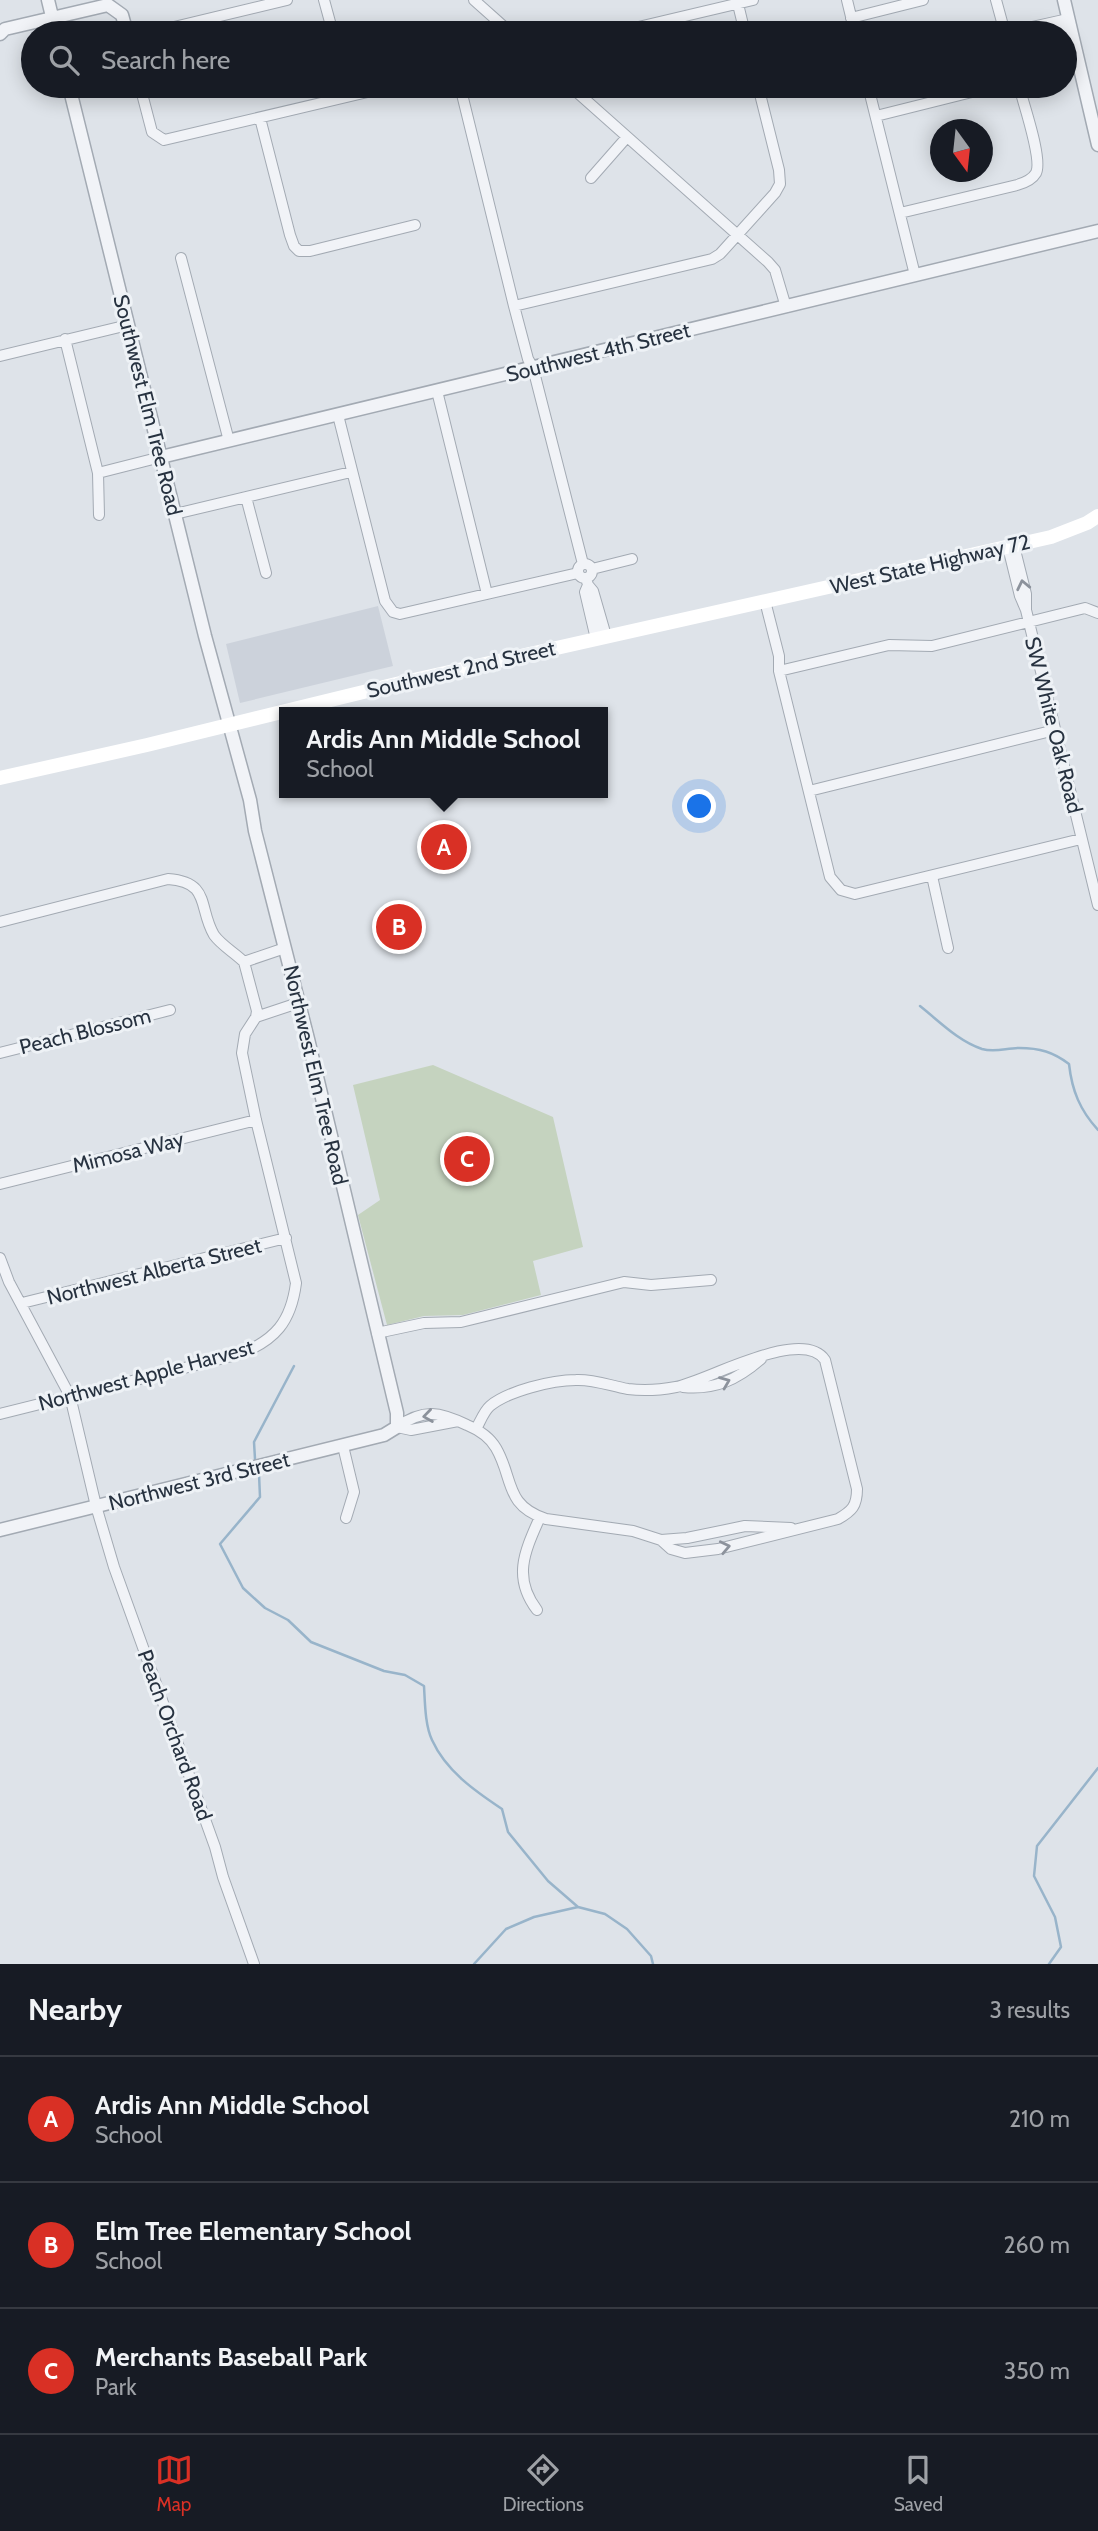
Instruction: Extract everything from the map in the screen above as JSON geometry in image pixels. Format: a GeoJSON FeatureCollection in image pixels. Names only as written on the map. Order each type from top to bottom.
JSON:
{"type":"FeatureCollection","features":[{"type":"Feature","properties":{"kind":"main road","name":"West State Highway 72"},"geometry":{"type":"LineString","coordinates":[[762,601],[1060,534],[1098,516]]}},
{"type":"Feature","properties":{"kind":"main road","name":"Southwest 2nd Street"},"geometry":{"type":"LineString","coordinates":[[303,707],[762,601]]}},
{"type":"Feature","properties":{"kind":"main road","name":"Southwest 2nd Street"},"geometry":{"type":"LineString","coordinates":[[0,778],[279,712]]}},
{"type":"Feature","properties":{"kind":"street"},"geometry":{"type":"LineString","coordinates":[[48,0],[54,21]]}},
{"type":"Feature","properties":{"kind":"street"},"geometry":{"type":"LineString","coordinates":[[199,21],[286,0]]}},
{"type":"Feature","properties":{"kind":"street"},"geometry":{"type":"LineString","coordinates":[[324,0],[330,21]]}},
{"type":"Feature","properties":{"kind":"street"},"geometry":{"type":"LineString","coordinates":[[474,0],[498,21]]}},
{"type":"Feature","properties":{"kind":"street"},"geometry":{"type":"LineString","coordinates":[[662,21],[753,0]]}},
{"type":"Feature","properties":{"kind":"street"},"geometry":{"type":"LineString","coordinates":[[847,0],[852,21]]}},
{"type":"Feature","properties":{"kind":"street"},"geometry":{"type":"LineString","coordinates":[[851,18],[923,0]]}},
{"type":"Feature","properties":{"kind":"street"},"geometry":{"type":"LineString","coordinates":[[1064,0],[1069,21]]}},
{"type":"Feature","properties":{"kind":"street"},"geometry":{"type":"LineString","coordinates":[[737,2],[742,21]]}},
{"type":"Feature","properties":{"kind":"street"},"geometry":{"type":"LineString","coordinates":[[997,2],[1002,21]]}},
{"type":"Feature","properties":{"kind":"street"},"geometry":{"type":"LineString","coordinates":[[40,21],[108,5],[122,15],[124,21]]}},
{"type":"Feature","properties":{"kind":"street"},"geometry":{"type":"LineString","coordinates":[[2,30],[21,26]]}},
{"type":"Feature","properties":{"kind":"street"},"geometry":{"type":"LineString","coordinates":[[1077,57],[1098,145]]}},
{"type":"Feature","properties":{"kind":"street","name":"Southwest Elm Tree Road"},"geometry":{"type":"LineString","coordinates":[[72,98],[229,724]]}},
{"type":"Feature","properties":{"kind":"street"},"geometry":{"type":"LineString","coordinates":[[143,98],[152,132],[164,140],[260,118],[325,98]]}},
{"type":"Feature","properties":{"kind":"street"},"geometry":{"type":"LineString","coordinates":[[463,98],[514,306],[528,359],[533,368],[585,574],[593,591],[601,638]]}},
{"type":"Feature","properties":{"kind":"street"},"geometry":{"type":"LineString","coordinates":[[584,98],[775,270],[786,307]]}},
{"type":"Feature","properties":{"kind":"street"},"geometry":{"type":"LineString","coordinates":[[514,306],[718,256],[780,184],[761,98]]}},
{"type":"Feature","properties":{"kind":"street"},"geometry":{"type":"LineString","coordinates":[[871,98],[915,275]]}},
{"type":"Feature","properties":{"kind":"street"},"geometry":{"type":"LineString","coordinates":[[876,116],[948,98]]}},
{"type":"Feature","properties":{"kind":"street"},"geometry":{"type":"LineString","coordinates":[[900,213],[1029,180],[1035,174],[1037,158],[1022,98]]}},
{"type":"Feature","properties":{"kind":"street"},"geometry":{"type":"LineString","coordinates":[[260,118],[295,246],[299,251],[310,251],[415,225]]}},
{"type":"Feature","properties":{"kind":"street"},"geometry":{"type":"LineString","coordinates":[[591,178],[627,136]]}},
{"type":"Feature","properties":{"kind":"street","name":"Southwest 4th Street"},"geometry":{"type":"LineString","coordinates":[[98,473],[1098,232]]}},
{"type":"Feature","properties":{"kind":"street"},"geometry":{"type":"LineString","coordinates":[[181,258],[229,441]]}},
{"type":"Feature","properties":{"kind":"street"},"geometry":{"type":"LineString","coordinates":[[0,356],[128,325]]}},
{"type":"Feature","properties":{"kind":"street"},"geometry":{"type":"LineString","coordinates":[[65,339],[98,473],[99,515]]}},
{"type":"Feature","properties":{"kind":"street"},"geometry":{"type":"LineString","coordinates":[[437,391],[487,594]]}},
{"type":"Feature","properties":{"kind":"street"},"geometry":{"type":"LineString","coordinates":[[338,415],[385,601],[393,612],[400,614],[585,574],[632,559]]}},
{"type":"Feature","properties":{"kind":"street"},"geometry":{"type":"LineString","coordinates":[[175,514],[351,472]]}},
{"type":"Feature","properties":{"kind":"street"},"geometry":{"type":"LineString","coordinates":[[246,497],[266,573]]}},
{"type":"Feature","properties":{"kind":"street","name":"SW White Oak Road"},"geometry":{"type":"LineString","coordinates":[[1011,546],[1020,596],[1026,610],[1098,905]]}},
{"type":"Feature","properties":{"kind":"street"},"geometry":{"type":"LineString","coordinates":[[762,601],[773,658],[779,671],[830,877],[841,890],[855,894],[1082,839]]}},
{"type":"Feature","properties":{"kind":"street"},"geometry":{"type":"LineString","coordinates":[[779,671],[888,645],[932,646],[1086,608],[1098,613]]}},
{"type":"Feature","properties":{"kind":"street","name":"Northwest Elm Tree Road"},"geometry":{"type":"LineString","coordinates":[[229,724],[250,800],[255,831],[397,1413],[397,1427]]}},
{"type":"Feature","properties":{"kind":"street"},"geometry":{"type":"LineString","coordinates":[[809,791],[1055,730]]}},
{"type":"Feature","properties":{"kind":"street"},"geometry":{"type":"LineString","coordinates":[[932,876],[948,947]]}},
{"type":"Feature","properties":{"kind":"street"},"geometry":{"type":"LineString","coordinates":[[0,922],[169,879],[181,880],[199,892],[213,933],[244,962],[257,1011],[245,1034],[242,1053],[286,1238]]}},
{"type":"Feature","properties":{"kind":"street"},"geometry":{"type":"LineString","coordinates":[[244,962],[285,948]]}},
{"type":"Feature","properties":{"kind":"street"},"geometry":{"type":"LineString","coordinates":[[256,1017],[298,1003]]}},
{"type":"Feature","properties":{"kind":"street","name":"Peach Blossom"},"geometry":{"type":"LineString","coordinates":[[0,1053],[170,1010]]}},
{"type":"Feature","properties":{"kind":"street","name":"Mimosa Way"},"geometry":{"type":"LineString","coordinates":[[0,1184],[256,1120]]}},
{"type":"Feature","properties":{"kind":"street","name":"Northwest Alberta Street"},"geometry":{"type":"LineString","coordinates":[[23,1303],[286,1238]]}},
{"type":"Feature","properties":{"kind":"street","name":"Northwest Apple Harvest"},"geometry":{"type":"LineString","coordinates":[[0,1415],[240,1354],[262,1345],[284,1322],[291,1308],[296,1283],[286,1238]]}},
{"type":"Feature","properties":{"kind":"street","name":"Peach Orchard Road"},"geometry":{"type":"LineString","coordinates":[[0,1258],[5,1284],[23,1303],[70,1396],[96,1506],[114,1567],[215,1847],[254,1964]]}},
{"type":"Feature","properties":{"kind":"street"},"geometry":{"type":"LineString","coordinates":[[377,1333],[424,1324],[461,1322],[624,1282],[651,1285],[711,1280]]}},
{"type":"Feature","properties":{"kind":"street"},"geometry":{"type":"LineString","coordinates":[[476,1429],[488,1407],[510,1394],[540,1386],[575,1380],[630,1389],[656,1390],[679,1386],[702,1388],[720,1385],[741,1375],[765,1356],[795,1349],[820,1352],[825,1360],[857,1489],[857,1502],[851,1511],[838,1520],[718,1549],[685,1553],[671,1549],[661,1540]]}},
{"type":"Feature","properties":{"kind":"street"},"geometry":{"type":"LineString","coordinates":[[397,1427],[411,1430],[459,1421],[476,1429],[488,1437],[498,1451],[511,1492],[518,1503],[540,1517],[633,1531],[661,1540],[687,1538],[745,1526],[801,1528]]}},
{"type":"Feature","properties":{"kind":"street","name":"Northwest 3rd Street"},"geometry":{"type":"LineString","coordinates":[[0,1530],[343,1446],[384,1435],[397,1427]]}},
{"type":"Feature","properties":{"kind":"street"},"geometry":{"type":"LineString","coordinates":[[343,1446],[354,1492],[346,1518]]}},
{"type":"Feature","properties":{"kind":"street"},"geometry":{"type":"LineString","coordinates":[[537,1610],[529,1600],[522,1582],[526,1548],[540,1517]]}},
{"type":"Feature","properties":{"kind":"shaded area"},"geometry":{"type":"Polygon","coordinates":[[[378,606],[393,666],[240,703],[226,644],[378,606]]]}},
{"type":"Feature","properties":{"kind":"green space"},"geometry":{"type":"Polygon","coordinates":[[[433,1065],[553,1117],[583,1247],[533,1261],[541,1295],[463,1315],[424,1316],[387,1325],[358,1215],[380,1200],[353,1085],[433,1065]]]}},
{"type":"Feature","properties":{"kind":"waterway"},"geometry":{"type":"LineString","coordinates":[[920,1006],[957,1036],[982,1049],[1033,1049],[1052,1054],[1069,1064],[1072,1083],[1082,1107],[1098,1130]]}},
{"type":"Feature","properties":{"kind":"waterway"},"geometry":{"type":"LineString","coordinates":[[255,1459],[254,1442],[294,1366]]}},
{"type":"Feature","properties":{"kind":"waterway"},"geometry":{"type":"LineString","coordinates":[[259,1474],[260,1497],[220,1544],[243,1588],[265,1608],[288,1620],[311,1642],[384,1671],[405,1675],[424,1686],[430,1734],[438,1751],[453,1771],[502,1809],[508,1832],[548,1881],[578,1907],[605,1914],[627,1929],[651,1956],[653,1964]]}},
{"type":"Feature","properties":{"kind":"waterway"},"geometry":{"type":"LineString","coordinates":[[1049,1964],[1061,1947],[1055,1917],[1034,1876],[1037,1846],[1098,1768]]}},
{"type":"Feature","properties":{"kind":"waterway"},"geometry":{"type":"LineString","coordinates":[[474,1964],[506,1929],[534,1917],[578,1907]]}},
{"type":"Feature","properties":{"kind":"place","name":"Ardis Ann Middle School"},"geometry":{"type":"Point","coordinates":[444,847]}},
{"type":"Feature","properties":{"kind":"place","name":"Elm Tree Elementary School"},"geometry":{"type":"Point","coordinates":[399,927]}},
{"type":"Feature","properties":{"kind":"place","name":"Merchants Baseball Park"},"geometry":{"type":"Point","coordinates":[467,1159]}}]}
